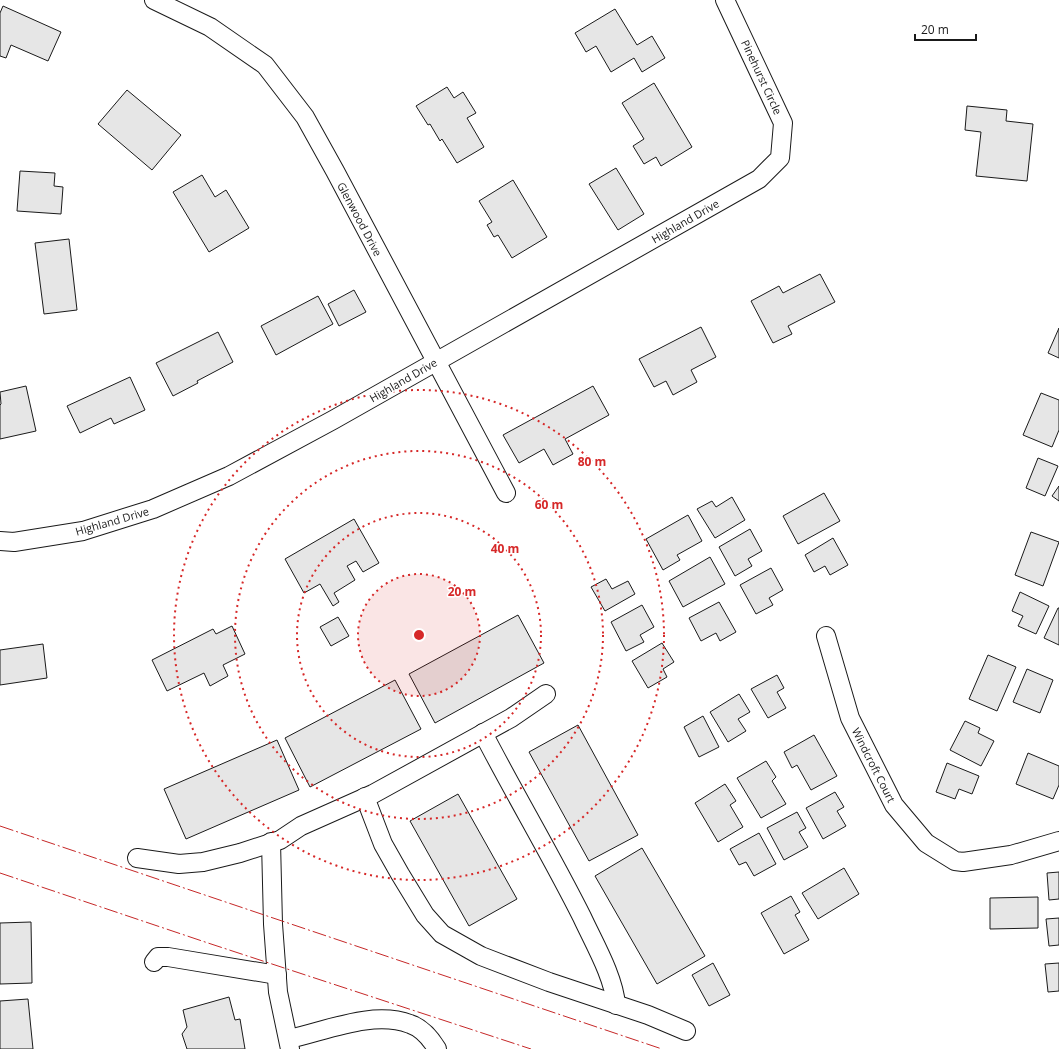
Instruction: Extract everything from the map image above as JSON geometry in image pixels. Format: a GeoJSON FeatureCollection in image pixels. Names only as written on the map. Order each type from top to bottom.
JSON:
{"type":"FeatureCollection","features":[{"type":"Feature","properties":{"kind":"street","name":"Glenwood Drive"},"geometry":{"type":"LineString","coordinates":[[154,0],[210,27],[265,66],[304,117],[335,171],[506,493]]}},
{"type":"Feature","properties":{"kind":"street","name":"Pinehurst Circle"},"geometry":{"type":"LineString","coordinates":[[725,0],[783,123],[780,158]]}},
{"type":"Feature","properties":{"kind":"street","name":"Highland Drive"},"geometry":{"type":"LineString","coordinates":[[0,541],[14,542],[83,531],[153,509],[230,476],[759,178],[780,158]]}},
{"type":"Feature","properties":{"kind":"street","name":"Windcroft Court"},"geometry":{"type":"LineString","coordinates":[[826,636],[850,718],[894,805],[926,843],[955,861],[963,862],[1011,854],[1059,841]]}},
{"type":"Feature","properties":{"kind":"street"},"geometry":{"type":"LineString","coordinates":[[137,858],[179,864],[203,862],[240,854],[280,840],[301,826],[365,797],[511,718],[546,694]]}},
{"type":"Feature","properties":{"kind":"street"},"geometry":{"type":"LineString","coordinates":[[483,733],[506,777],[560,872],[600,954],[615,994],[616,1005]]}},
{"type":"Feature","properties":{"kind":"street"},"geometry":{"type":"LineString","coordinates":[[365,797],[383,844],[425,915],[442,934],[481,956],[549,982],[648,1015],[686,1031]]}},
{"type":"Feature","properties":{"kind":"street"},"geometry":{"type":"LineString","coordinates":[[271,842],[276,975],[289,1044],[311,1034],[350,1023],[383,1019],[410,1024],[420,1030],[438,1049]]}},
{"type":"Feature","properties":{"kind":"street"},"geometry":{"type":"LineString","coordinates":[[154,962],[158,957],[168,957],[276,975]]}},
{"type":"Feature","properties":{"kind":"building"},"geometry":{"type":"Polygon","coordinates":[[[3,6],[61,32],[48,61],[11,45],[6,58],[0,56],[0,13],[3,6]]]}},
{"type":"Feature","properties":{"kind":"building"},"geometry":{"type":"Polygon","coordinates":[[[615,9],[637,45],[652,36],[665,58],[642,72],[634,58],[611,72],[596,46],[586,52],[575,33],[615,9]]]}},
{"type":"Feature","properties":{"kind":"building"},"geometry":{"type":"Polygon","coordinates":[[[654,83],[692,147],[661,166],[656,157],[644,164],[633,146],[644,139],[622,103],[654,83]]]}},
{"type":"Feature","properties":{"kind":"building"},"geometry":{"type":"Polygon","coordinates":[[[447,87],[454,98],[463,92],[476,113],[467,118],[484,147],[457,163],[442,139],[440,141],[430,124],[428,125],[416,106],[447,87]]]}},
{"type":"Feature","properties":{"kind":"building"},"geometry":{"type":"Polygon","coordinates":[[[127,90],[181,135],[152,170],[98,124],[127,90]]]}},
{"type":"Feature","properties":{"kind":"building"},"geometry":{"type":"Polygon","coordinates":[[[967,106],[1007,110],[1006,121],[1033,124],[1027,181],[976,176],[981,132],[965,130],[967,106]]]}},
{"type":"Feature","properties":{"kind":"building"},"geometry":{"type":"Polygon","coordinates":[[[616,168],[644,214],[618,230],[589,184],[616,168]]]}},
{"type":"Feature","properties":{"kind":"building"},"geometry":{"type":"Polygon","coordinates":[[[20,171],[55,173],[54,186],[63,187],[61,214],[17,211],[20,171]]]}},
{"type":"Feature","properties":{"kind":"building"},"geometry":{"type":"Polygon","coordinates":[[[202,175],[215,197],[226,190],[249,228],[209,252],[173,192],[202,175]]]}},
{"type":"Feature","properties":{"kind":"building"},"geometry":{"type":"Polygon","coordinates":[[[513,180],[547,237],[512,258],[498,235],[494,237],[487,225],[492,222],[479,201],[513,180]]]}},
{"type":"Feature","properties":{"kind":"building"},"geometry":{"type":"Polygon","coordinates":[[[69,239],[77,310],[44,314],[35,243],[69,239]]]}},
{"type":"Feature","properties":{"kind":"building"},"geometry":{"type":"Polygon","coordinates":[[[820,274],[835,302],[788,326],[792,334],[773,343],[751,301],[779,286],[783,293],[820,274]]]}},
{"type":"Feature","properties":{"kind":"building"},"geometry":{"type":"Polygon","coordinates":[[[354,290],[366,312],[339,326],[328,304],[354,290]]]}},
{"type":"Feature","properties":{"kind":"building"},"geometry":{"type":"Polygon","coordinates":[[[318,296],[333,324],[276,355],[261,326],[318,296]]]}},
{"type":"Feature","properties":{"kind":"building"},"geometry":{"type":"Polygon","coordinates":[[[701,327],[716,357],[691,370],[697,382],[673,395],[666,381],[654,387],[639,359],[701,327]]]}},
{"type":"Feature","properties":{"kind":"building"},"geometry":{"type":"Polygon","coordinates":[[[1059,328],[1059,358],[1048,353],[1059,328]]]}},
{"type":"Feature","properties":{"kind":"building"},"geometry":{"type":"Polygon","coordinates":[[[218,332],[233,362],[197,381],[198,383],[173,396],[156,363],[218,332]]]}},
{"type":"Feature","properties":{"kind":"building"},"geometry":{"type":"Polygon","coordinates":[[[130,377],[145,410],[114,424],[111,418],[80,433],[67,406],[130,377]]]}},
{"type":"Feature","properties":{"kind":"building"},"geometry":{"type":"Polygon","coordinates":[[[26,386],[36,431],[0,439],[0,392],[26,386]]]}},
{"type":"Feature","properties":{"kind":"building"},"geometry":{"type":"Polygon","coordinates":[[[593,386],[609,415],[565,439],[573,454],[553,465],[544,449],[519,463],[503,435],[593,386]]]}},
{"type":"Feature","properties":{"kind":"building"},"geometry":{"type":"Polygon","coordinates":[[[1041,393],[1059,400],[1059,430],[1052,447],[1023,435],[1041,393]]]}},
{"type":"Feature","properties":{"kind":"building"},"geometry":{"type":"Polygon","coordinates":[[[1038,458],[1058,466],[1045,496],[1026,488],[1038,458]]]}},
{"type":"Feature","properties":{"kind":"building"},"geometry":{"type":"Polygon","coordinates":[[[1059,486],[1059,501],[1052,496],[1059,486]]]}},
{"type":"Feature","properties":{"kind":"building"},"geometry":{"type":"Polygon","coordinates":[[[824,493],[840,521],[798,544],[783,516],[824,493]]]}},
{"type":"Feature","properties":{"kind":"building"},"geometry":{"type":"Polygon","coordinates":[[[732,497],[745,520],[715,538],[697,509],[712,501],[716,507],[732,497]]]}},
{"type":"Feature","properties":{"kind":"building"},"geometry":{"type":"Polygon","coordinates":[[[688,515],[702,541],[677,555],[680,560],[663,570],[646,539],[688,515]]]}},
{"type":"Feature","properties":{"kind":"building"},"geometry":{"type":"Polygon","coordinates":[[[354,519],[379,563],[363,572],[356,561],[347,566],[355,580],[334,593],[339,602],[333,606],[320,584],[304,593],[285,559],[354,519]]]}},
{"type":"Feature","properties":{"kind":"building"},"geometry":{"type":"Polygon","coordinates":[[[750,529],[762,551],[748,559],[752,566],[735,576],[719,547],[750,529]]]}},
{"type":"Feature","properties":{"kind":"building"},"geometry":{"type":"Polygon","coordinates":[[[1031,532],[1059,542],[1043,586],[1015,575],[1031,532]]]}},
{"type":"Feature","properties":{"kind":"building"},"geometry":{"type":"Polygon","coordinates":[[[833,538],[848,565],[830,575],[825,566],[814,572],[805,555],[833,538]]]}},
{"type":"Feature","properties":{"kind":"building"},"geometry":{"type":"Polygon","coordinates":[[[710,557],[725,584],[683,607],[669,581],[710,557]]]}},
{"type":"Feature","properties":{"kind":"building"},"geometry":{"type":"Polygon","coordinates":[[[771,568],[783,590],[769,598],[773,605],[756,614],[740,585],[771,568]]]}},
{"type":"Feature","properties":{"kind":"building"},"geometry":{"type":"Polygon","coordinates":[[[606,579],[612,589],[628,581],[635,594],[605,611],[591,587],[606,579]]]}},
{"type":"Feature","properties":{"kind":"building"},"geometry":{"type":"Polygon","coordinates":[[[1020,592],[1049,606],[1036,634],[1018,626],[1023,616],[1012,611],[1020,592]]]}},
{"type":"Feature","properties":{"kind":"building"},"geometry":{"type":"Polygon","coordinates":[[[719,602],[736,632],[720,641],[716,633],[701,641],[689,618],[719,602]]]}},
{"type":"Feature","properties":{"kind":"building"},"geometry":{"type":"Polygon","coordinates":[[[642,605],[654,627],[640,635],[644,642],[626,651],[611,622],[642,605]]]}},
{"type":"Feature","properties":{"kind":"building"},"geometry":{"type":"Polygon","coordinates":[[[1059,608],[1059,645],[1044,638],[1059,608]]]}},
{"type":"Feature","properties":{"kind":"building"},"geometry":{"type":"Polygon","coordinates":[[[518,615],[544,663],[435,723],[409,674],[518,615]]]}},
{"type":"Feature","properties":{"kind":"building"},"geometry":{"type":"Polygon","coordinates":[[[338,617],[349,636],[331,646],[320,627],[338,617]]]}},
{"type":"Feature","properties":{"kind":"building"},"geometry":{"type":"Polygon","coordinates":[[[232,626],[245,654],[223,665],[228,676],[210,686],[204,673],[167,691],[152,660],[213,629],[216,634],[232,626]]]}},
{"type":"Feature","properties":{"kind":"building"},"geometry":{"type":"Polygon","coordinates":[[[662,643],[674,662],[663,669],[667,677],[648,688],[632,661],[662,643]]]}},
{"type":"Feature","properties":{"kind":"building"},"geometry":{"type":"Polygon","coordinates":[[[43,644],[47,678],[0,685],[0,650],[43,644]]]}},
{"type":"Feature","properties":{"kind":"building"},"geometry":{"type":"Polygon","coordinates":[[[988,655],[1016,667],[997,711],[969,699],[988,655]]]}},
{"type":"Feature","properties":{"kind":"building"},"geometry":{"type":"Polygon","coordinates":[[[1027,669],[1053,680],[1040,713],[1013,702],[1027,669]]]}},
{"type":"Feature","properties":{"kind":"building"},"geometry":{"type":"Polygon","coordinates":[[[777,675],[784,688],[777,692],[786,708],[768,718],[751,689],[777,675]]]}},
{"type":"Feature","properties":{"kind":"building"},"geometry":{"type":"Polygon","coordinates":[[[395,680],[421,729],[310,787],[285,738],[395,680]]]}},
{"type":"Feature","properties":{"kind":"building"},"geometry":{"type":"Polygon","coordinates":[[[739,694],[750,712],[738,719],[746,731],[728,742],[710,712],[739,694]]]}},
{"type":"Feature","properties":{"kind":"building"},"geometry":{"type":"Polygon","coordinates":[[[703,716],[719,747],[699,757],[684,727],[703,716]]]}},
{"type":"Feature","properties":{"kind":"building"},"geometry":{"type":"Polygon","coordinates":[[[965,721],[980,728],[978,733],[994,741],[981,766],[950,750],[965,721]]]}},
{"type":"Feature","properties":{"kind":"building"},"geometry":{"type":"Polygon","coordinates":[[[578,725],[638,835],[589,861],[529,752],[578,725]]]}},
{"type":"Feature","properties":{"kind":"building"},"geometry":{"type":"Polygon","coordinates":[[[814,735],[837,776],[811,790],[797,765],[792,768],[784,752],[814,735]]]}},
{"type":"Feature","properties":{"kind":"building"},"geometry":{"type":"Polygon","coordinates":[[[277,740],[299,790],[186,839],[164,789],[277,740]]]}},
{"type":"Feature","properties":{"kind":"building"},"geometry":{"type":"Polygon","coordinates":[[[1028,753],[1059,766],[1059,785],[1053,799],[1016,784],[1028,753]]]}},
{"type":"Feature","properties":{"kind":"building"},"geometry":{"type":"Polygon","coordinates":[[[766,761],[776,777],[772,781],[786,804],[761,818],[737,778],[766,761]]]}},
{"type":"Feature","properties":{"kind":"building"},"geometry":{"type":"Polygon","coordinates":[[[947,763],[979,776],[972,794],[959,789],[955,799],[936,792],[947,763]]]}},
{"type":"Feature","properties":{"kind":"building"},"geometry":{"type":"Polygon","coordinates":[[[725,784],[736,801],[730,805],[743,827],[718,842],[695,803],[725,784]]]}},
{"type":"Feature","properties":{"kind":"building"},"geometry":{"type":"Polygon","coordinates":[[[835,792],[844,807],[837,811],[846,826],[823,839],[806,808],[835,792]]]}},
{"type":"Feature","properties":{"kind":"building"},"geometry":{"type":"Polygon","coordinates":[[[458,794],[517,899],[469,926],[410,821],[458,794]]]}},
{"type":"Feature","properties":{"kind":"building"},"geometry":{"type":"Polygon","coordinates":[[[797,812],[806,828],[799,832],[808,847],[784,860],[767,828],[797,812]]]}},
{"type":"Feature","properties":{"kind":"building"},"geometry":{"type":"Polygon","coordinates":[[[759,833],[776,864],[754,876],[746,862],[739,865],[730,849],[759,833]]]}},
{"type":"Feature","properties":{"kind":"building"},"geometry":{"type":"Polygon","coordinates":[[[642,848],[705,956],[657,984],[595,876],[642,848]]]}},
{"type":"Feature","properties":{"kind":"building"},"geometry":{"type":"Polygon","coordinates":[[[844,868],[859,894],[818,919],[802,893],[844,868]]]}},
{"type":"Feature","properties":{"kind":"building"},"geometry":{"type":"Polygon","coordinates":[[[1059,872],[1059,899],[1049,900],[1047,873],[1059,872]]]}},
{"type":"Feature","properties":{"kind":"building"},"geometry":{"type":"Polygon","coordinates":[[[791,896],[800,912],[795,915],[809,940],[784,954],[761,913],[791,896]]]}},
{"type":"Feature","properties":{"kind":"building"},"geometry":{"type":"Polygon","coordinates":[[[1038,897],[1038,928],[990,929],[990,898],[1038,897]]]}},
{"type":"Feature","properties":{"kind":"building"},"geometry":{"type":"Polygon","coordinates":[[[1059,918],[1059,945],[1049,946],[1046,919],[1059,918]]]}},
{"type":"Feature","properties":{"kind":"building"},"geometry":{"type":"Polygon","coordinates":[[[31,922],[32,983],[0,984],[0,923],[31,922]]]}},
{"type":"Feature","properties":{"kind":"building"},"geometry":{"type":"Polygon","coordinates":[[[713,963],[730,995],[709,1006],[692,975],[713,963]]]}},
{"type":"Feature","properties":{"kind":"building"},"geometry":{"type":"Polygon","coordinates":[[[1059,963],[1059,991],[1048,992],[1045,964],[1059,963]]]}},
{"type":"Feature","properties":{"kind":"building"},"geometry":{"type":"Polygon","coordinates":[[[229,997],[235,1020],[240,1019],[245,1049],[187,1049],[182,1034],[187,1027],[183,1010],[229,997]]]}},
{"type":"Feature","properties":{"kind":"building"},"geometry":{"type":"Polygon","coordinates":[[[28,999],[33,1049],[0,1049],[0,1001],[28,999]]]}},
{"type":"Feature","properties":{"kind":"power"},"geometry":{"type":"LineString","coordinates":[[0,826],[662,1049]]}},
{"type":"Feature","properties":{"kind":"power"},"geometry":{"type":"LineString","coordinates":[[0,873],[531,1049]]}}]}
